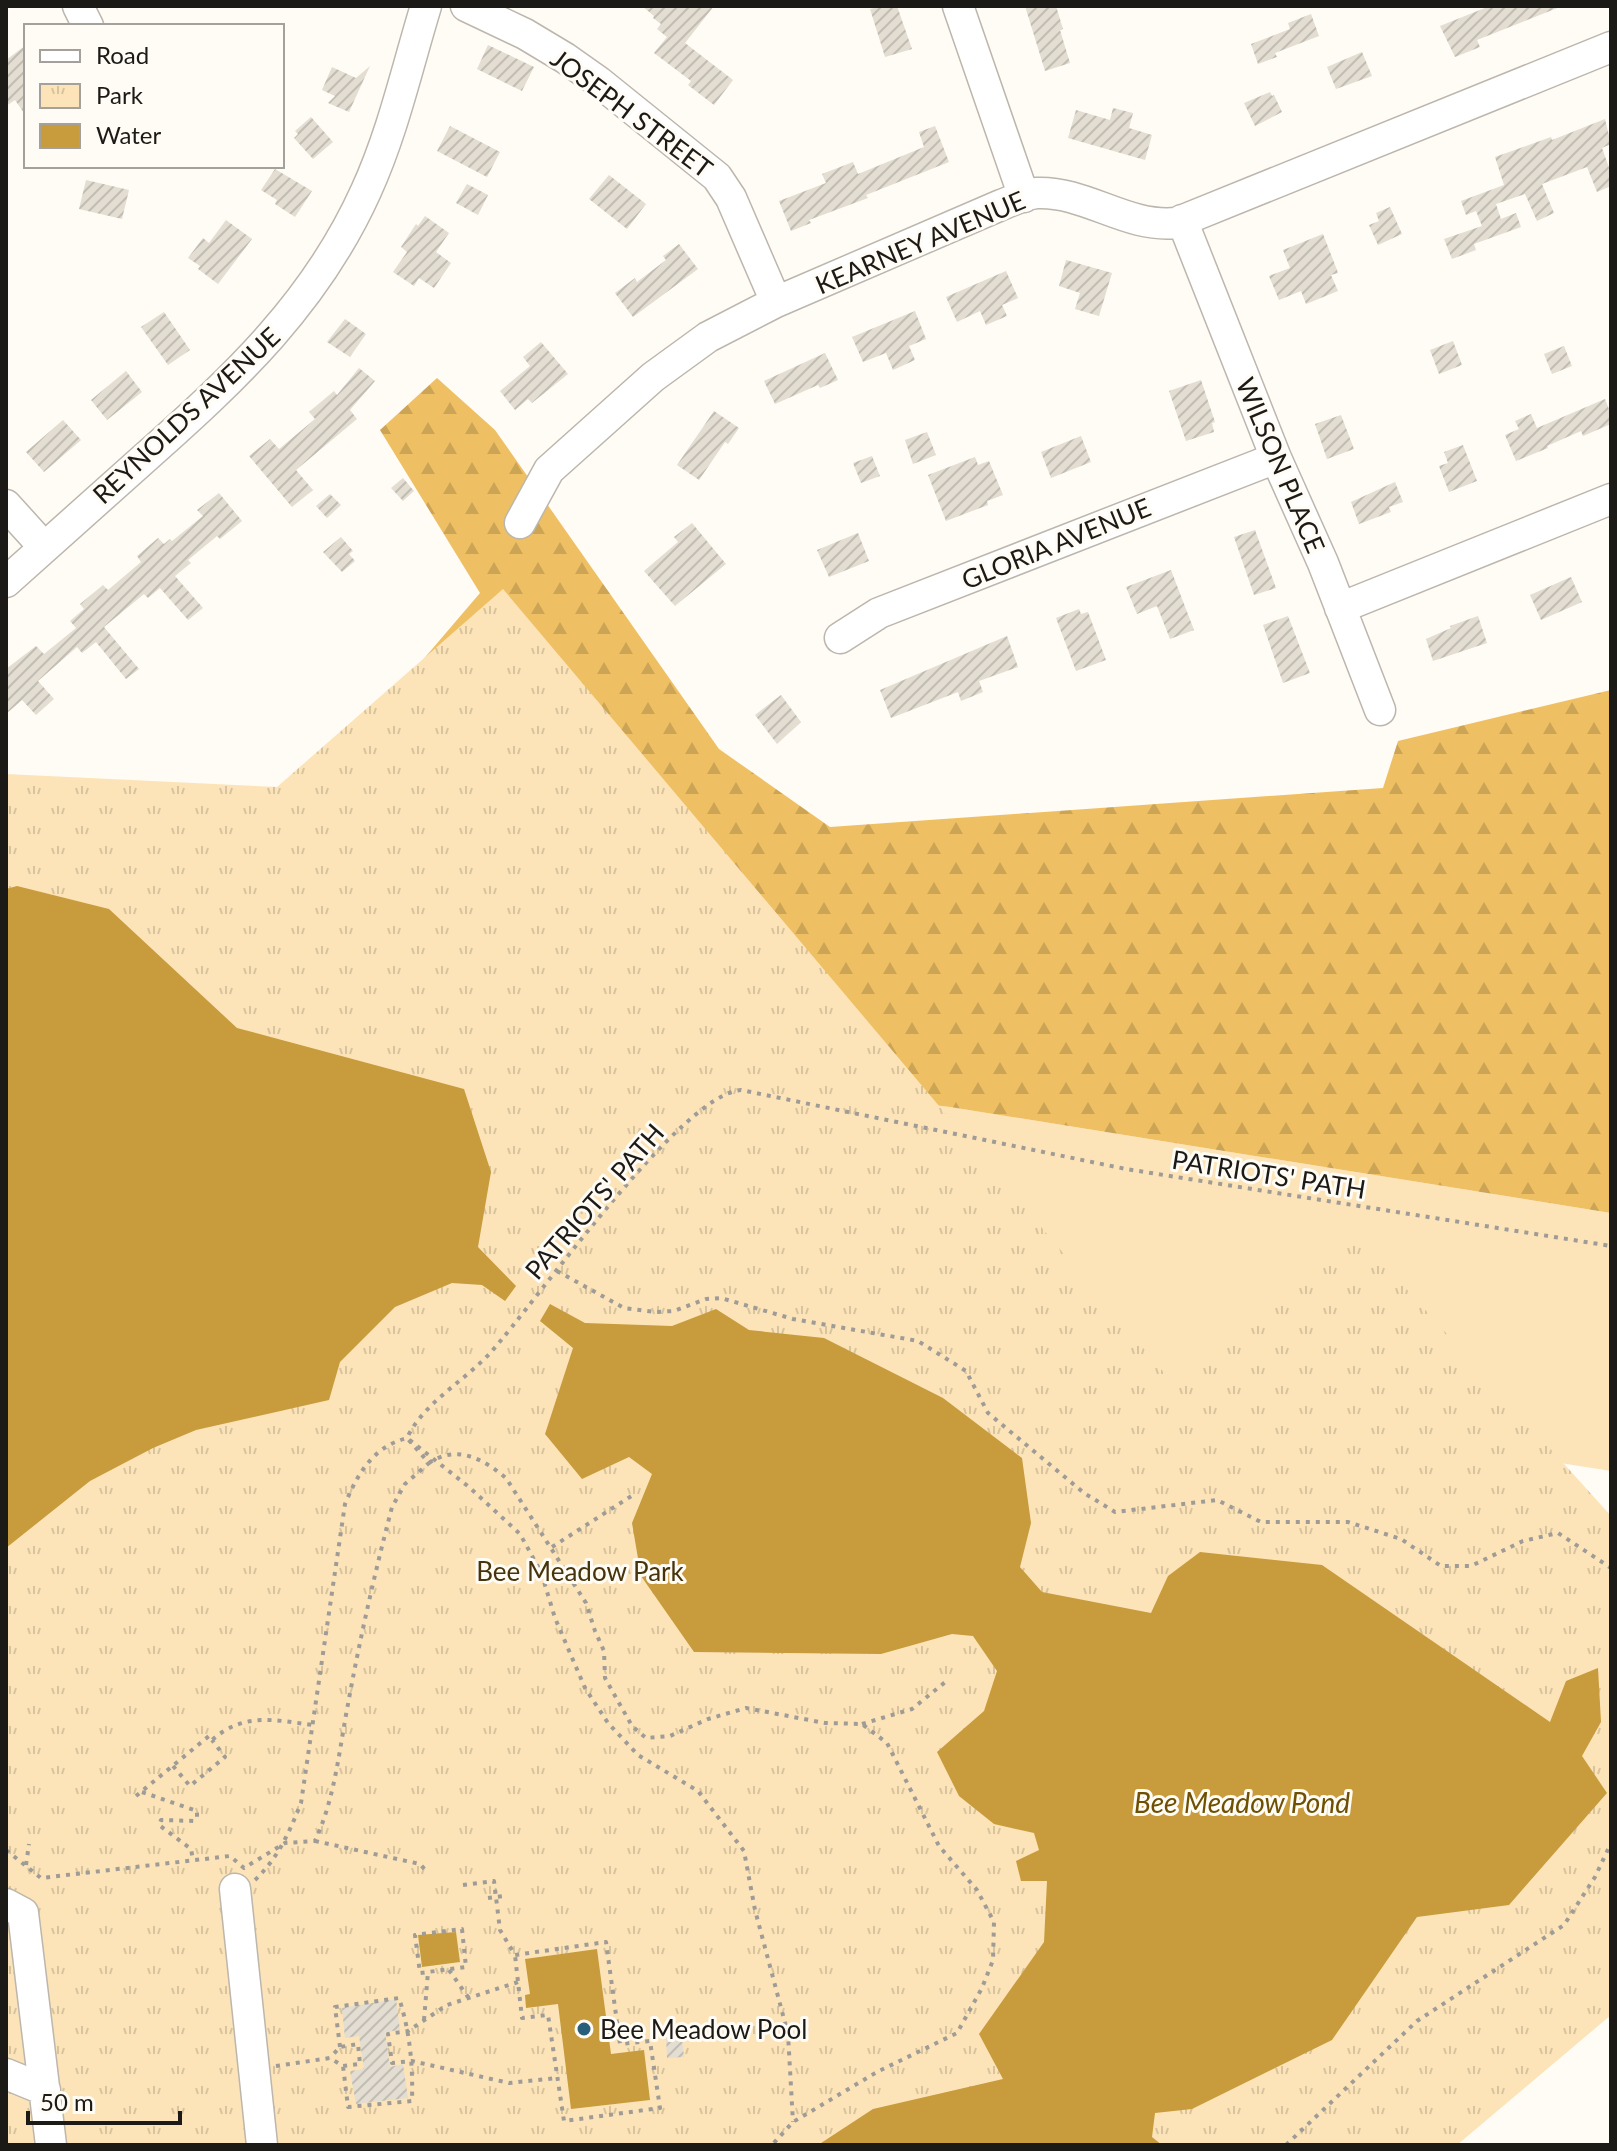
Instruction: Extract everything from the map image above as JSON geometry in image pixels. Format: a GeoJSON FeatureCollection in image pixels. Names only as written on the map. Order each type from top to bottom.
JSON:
{"type":"FeatureCollection","features":[{"type":"Feature","properties":{"kind":"street"},"geometry":{"type":"LineString","coordinates":[[78,6],[87,24]]}},
{"type":"Feature","properties":{"kind":"street","name":"REYNOLDS AVENUE"},"geometry":{"type":"LineString","coordinates":[[6,582],[239,372],[312,287],[367,190],[387,137],[426,6]]}},
{"type":"Feature","properties":{"kind":"street","name":"JOSEPH STREET"},"geometry":{"type":"LineString","coordinates":[[466,6],[525,34],[565,58],[717,177],[731,198],[776,302]]}},
{"type":"Feature","properties":{"kind":"street"},"geometry":{"type":"LineString","coordinates":[[958,6],[1024,197]]}},
{"type":"Feature","properties":{"kind":"street","name":"KEARNEY AVENUE"},"geometry":{"type":"LineString","coordinates":[[520,523],[549,470],[653,377],[708,337],[776,302],[1034,193],[1059,195],[1148,224],[1182,220],[1611,47]]}},
{"type":"Feature","properties":{"kind":"street","name":"WILSON PLACE"},"geometry":{"type":"LineString","coordinates":[[1182,220],[1380,710]]}},
{"type":"Feature","properties":{"kind":"street","name":"GLORIA AVENUE"},"geometry":{"type":"LineString","coordinates":[[840,638],[879,613],[1276,458]]}},
{"type":"Feature","properties":{"kind":"street"},"geometry":{"type":"LineString","coordinates":[[1340,608],[1611,499]]}},
{"type":"Feature","properties":{"kind":"street"},"geometry":{"type":"LineString","coordinates":[[6,505],[44,547]]}},
{"type":"Feature","properties":{"kind":"street"},"geometry":{"type":"LineString","coordinates":[[235,1889],[262,2145]]}},
{"type":"Feature","properties":{"kind":"street"},"geometry":{"type":"LineString","coordinates":[[14,1908],[45,2090],[51,2145]]}},
{"type":"Feature","properties":{"kind":"street"},"geometry":{"type":"LineString","coordinates":[[6,2074],[45,2090]]}},
{"type":"Feature","properties":{"kind":"path","name":"PATRIOTS' PATH"},"geometry":{"type":"LineString","coordinates":[[407,1438],[416,1419],[492,1351],[594,1222],[646,1164],[721,1095],[741,1090],[1126,1169],[1611,1246]]}},
{"type":"Feature","properties":{"kind":"path"},"geometry":{"type":"LineString","coordinates":[[556,1271],[624,1308],[674,1311],[706,1299],[721,1298],[793,1319],[918,1341],[966,1371],[988,1413],[1084,1493],[1115,1512],[1217,1500],[1261,1522],[1348,1522],[1401,1539],[1441,1566],[1471,1566],[1523,1541],[1558,1533],[1611,1568]]}},
{"type":"Feature","properties":{"kind":"path"},"geometry":{"type":"LineString","coordinates":[[407,1438],[435,1458],[520,1534],[541,1572],[555,1618],[585,1688],[608,1723],[638,1755],[698,1791],[744,1851],[755,1910],[788,2034],[793,2122]]}},
{"type":"Feature","properties":{"kind":"path"},"geometry":{"type":"LineString","coordinates":[[407,1438],[429,1463]]}},
{"type":"Feature","properties":{"kind":"path"},"geometry":{"type":"LineString","coordinates":[[235,1889],[248,1887],[270,1866],[285,1843],[301,1803],[345,1504],[359,1474],[376,1453],[392,1442],[407,1438]]}},
{"type":"Feature","properties":{"kind":"path"},"geometry":{"type":"LineString","coordinates":[[315,1841],[325,1820],[334,1786],[348,1702],[392,1507],[405,1484],[435,1458],[460,1453],[490,1466],[506,1478],[586,1603],[604,1651],[605,1678],[632,1726],[646,1738],[670,1736],[708,1719],[746,1708],[825,1723],[862,1724],[912,1709],[949,1679]]}},
{"type":"Feature","properties":{"kind":"path"},"geometry":{"type":"LineString","coordinates":[[552,1547],[633,1495]]}},
{"type":"Feature","properties":{"kind":"path"},"geometry":{"type":"LineString","coordinates":[[212,1740],[234,1724],[247,1721],[276,1720],[313,1725]]}},
{"type":"Feature","properties":{"kind":"path"},"geometry":{"type":"LineString","coordinates":[[772,2145],[793,2122],[877,2072],[957,2033],[982,1988],[993,1960],[994,1922],[977,1890],[939,1846],[887,1743],[862,1724]]}},
{"type":"Feature","properties":{"kind":"path"},"geometry":{"type":"LineString","coordinates":[[136,1796],[209,1736],[225,1757],[190,1786],[173,1766]]}},
{"type":"Feature","properties":{"kind":"path"},"geometry":{"type":"LineString","coordinates":[[142,1792],[197,1811],[194,1821],[165,1819],[159,1825],[191,1849],[193,1860]]}},
{"type":"Feature","properties":{"kind":"path"},"geometry":{"type":"LineString","coordinates":[[6,1850],[41,1878],[230,1856],[244,1868],[285,1843],[315,1841],[420,1864],[427,1872]]}},
{"type":"Feature","properties":{"kind":"path"},"geometry":{"type":"LineString","coordinates":[[1286,2145],[1417,2021],[1564,1925],[1595,1877],[1611,1843]]}},
{"type":"Feature","properties":{"kind":"path"},"geometry":{"type":"LineString","coordinates":[[26,1866],[29,1844]]}},
{"type":"Feature","properties":{"kind":"path"},"geometry":{"type":"LineString","coordinates":[[463,1885],[494,1881],[500,1930],[515,1955],[522,2018],[548,2015],[564,2121],[660,2108],[650,2041],[620,2044],[606,1942],[515,1955]]}},
{"type":"Feature","properties":{"kind":"path"},"geometry":{"type":"LineString","coordinates":[[488,1898],[503,1896]]}},
{"type":"Feature","properties":{"kind":"path"},"geometry":{"type":"LineString","coordinates":[[462,1929],[466,1967],[448,1970],[420,1973],[415,1935],[462,1929]]}},
{"type":"Feature","properties":{"kind":"path"},"geometry":{"type":"LineString","coordinates":[[448,1970],[468,1997]]}},
{"type":"Feature","properties":{"kind":"path"},"geometry":{"type":"LineString","coordinates":[[424,2020],[428,1972]]}},
{"type":"Feature","properties":{"kind":"path"},"geometry":{"type":"LineString","coordinates":[[518,1982],[447,2005],[408,2031],[388,2034],[392,2063],[412,2061],[509,2083],[557,2078]]}},
{"type":"Feature","properties":{"kind":"path"},"geometry":{"type":"LineString","coordinates":[[340,2047],[335,2007],[399,1998],[412,2061],[412,2101],[348,2107],[343,2066]]}},
{"type":"Feature","properties":{"kind":"path"},"geometry":{"type":"LineString","coordinates":[[254,2066],[330,2058],[340,2047],[358,2044],[360,2064],[343,2066],[330,2058]]}},
{"type":"Feature","properties":{"kind":"green space"},"geometry":{"type":"Polygon","coordinates":[[[437,378],[495,430],[719,749],[830,827],[1383,788],[1398,741],[1611,690],[1611,1213],[950,1107],[651,1072],[309,806],[351,744],[480,593],[380,430],[437,378]]]}},
{"type":"Feature","properties":{"kind":"green space","name":"Bee Meadow Park"},"geometry":{"type":"Polygon","coordinates":[[[503,589],[1171,1381],[1355,1232],[1611,1516],[1611,2015],[1457,2145],[6,2145],[6,774],[277,787],[503,589]]]}},
{"type":"Feature","properties":{"kind":"green space"},"geometry":{"type":"Polygon","coordinates":[[[651,1072],[950,1107],[1611,1213],[1611,1471],[848,1350],[651,1072]]]}},
{"type":"Feature","properties":{"kind":"water"},"geometry":{"type":"Polygon","coordinates":[[[17,886],[109,909],[237,1028],[464,1089],[491,1172],[478,1247],[516,1286],[505,1301],[482,1285],[452,1283],[395,1307],[340,1362],[329,1400],[196,1430],[153,1448],[90,1481],[6,1548],[6,889],[17,886]]]}},
{"type":"Feature","properties":{"kind":"water","name":"Bee Meadow Pond"},"geometry":{"type":"Polygon","coordinates":[[[550,1304],[585,1323],[672,1326],[716,1309],[749,1330],[824,1338],[943,1398],[1022,1458],[1031,1523],[1020,1567],[1042,1592],[1151,1613],[1168,1576],[1200,1552],[1322,1565],[1550,1722],[1566,1681],[1598,1668],[1601,1722],[1582,1756],[1607,1793],[1509,1905],[1417,1917],[1332,2040],[1192,2109],[1155,2113],[1152,2137],[1162,2145],[818,2145],[873,2109],[1003,2079],[979,2034],[1044,1942],[1047,1881],[1021,1881],[1016,1861],[1039,1850],[1034,1833],[994,1824],[959,1796],[937,1752],[984,1711],[997,1671],[973,1636],[952,1634],[881,1654],[694,1652],[641,1576],[632,1523],[652,1474],[629,1457],[582,1479],[545,1434],[573,1348],[540,1321],[550,1304]]]}},
{"type":"Feature","properties":{"kind":"water"},"geometry":{"type":"Polygon","coordinates":[[[456,1932],[460,1962],[422,1967],[418,1935],[456,1932]]]}},
{"type":"Feature","properties":{"kind":"water","name":"Bee Meadow Pool"},"geometry":{"type":"Polygon","coordinates":[[[597,1949],[611,2054],[644,2050],[650,2100],[571,2109],[558,2004],[526,2008],[525,1995],[530,1994],[525,1959],[597,1949]]]}},
{"type":"Feature","properties":{"kind":"building"},"geometry":{"type":"Polygon","coordinates":[[[642,6],[714,6],[685,43],[733,80],[714,105],[688,85],[691,81],[654,53],[667,37],[657,29],[661,24],[642,6]]]}},
{"type":"Feature","properties":{"kind":"building"},"geometry":{"type":"Polygon","coordinates":[[[897,6],[912,49],[885,57],[870,9],[897,6]]]}},
{"type":"Feature","properties":{"kind":"building"},"geometry":{"type":"Polygon","coordinates":[[[1025,6],[1056,6],[1070,63],[1045,71],[1025,6]]]}},
{"type":"Feature","properties":{"kind":"building"},"geometry":{"type":"Polygon","coordinates":[[[1490,6],[1560,7],[1477,40],[1480,47],[1455,57],[1440,26],[1490,6]]]}},
{"type":"Feature","properties":{"kind":"building"},"geometry":{"type":"Polygon","coordinates":[[[1311,14],[1319,36],[1275,53],[1277,57],[1258,64],[1251,44],[1290,29],[1288,23],[1311,14]]]}},
{"type":"Feature","properties":{"kind":"building"},"geometry":{"type":"Polygon","coordinates":[[[488,45],[534,67],[522,91],[477,69],[488,45]]]}},
{"type":"Feature","properties":{"kind":"building"},"geometry":{"type":"Polygon","coordinates":[[[24,46],[24,113],[15,100],[6,106],[6,60],[24,46]]]}},
{"type":"Feature","properties":{"kind":"building"},"geometry":{"type":"Polygon","coordinates":[[[1362,52],[1372,76],[1336,89],[1327,67],[1362,52]]]}},
{"type":"Feature","properties":{"kind":"building"},"geometry":{"type":"Polygon","coordinates":[[[370,66],[349,112],[328,103],[335,96],[322,90],[332,67],[356,78],[370,66]]]}},
{"type":"Feature","properties":{"kind":"building"},"geometry":{"type":"Polygon","coordinates":[[[1270,92],[1282,112],[1255,126],[1244,103],[1270,92]]]}},
{"type":"Feature","properties":{"kind":"building"},"geometry":{"type":"Polygon","coordinates":[[[1113,108],[1133,113],[1129,128],[1152,135],[1145,160],[1068,138],[1076,110],[1110,120],[1113,108]]]}},
{"type":"Feature","properties":{"kind":"building"},"geometry":{"type":"Polygon","coordinates":[[[311,117],[333,142],[313,159],[294,138],[298,134],[295,131],[311,117]]]}},
{"type":"Feature","properties":{"kind":"building"},"geometry":{"type":"Polygon","coordinates":[[[1605,119],[1611,144],[1602,148],[1611,173],[1611,186],[1597,192],[1587,167],[1542,184],[1554,213],[1537,221],[1525,194],[1496,204],[1501,219],[1516,213],[1521,227],[1474,244],[1476,250],[1452,259],[1444,239],[1482,226],[1476,211],[1466,215],[1461,201],[1504,185],[1495,157],[1551,137],[1552,140],[1605,119]]]}},
{"type":"Feature","properties":{"kind":"building"},"geometry":{"type":"Polygon","coordinates":[[[450,126],[500,152],[487,177],[437,151],[450,126]]]}},
{"type":"Feature","properties":{"kind":"building"},"geometry":{"type":"Polygon","coordinates":[[[935,126],[949,162],[866,195],[868,198],[809,220],[811,223],[791,231],[779,201],[826,183],[822,174],[853,162],[858,174],[924,147],[919,132],[935,126]]]}},
{"type":"Feature","properties":{"kind":"building"},"geometry":{"type":"Polygon","coordinates":[[[275,169],[312,191],[295,217],[261,190],[275,169]]]}},
{"type":"Feature","properties":{"kind":"building"},"geometry":{"type":"Polygon","coordinates":[[[609,175],[646,204],[627,229],[589,199],[609,175]]]}},
{"type":"Feature","properties":{"kind":"building"},"geometry":{"type":"Polygon","coordinates":[[[86,180],[129,190],[122,219],[79,209],[86,180]]]}},
{"type":"Feature","properties":{"kind":"building"},"geometry":{"type":"Polygon","coordinates":[[[467,184],[488,195],[478,215],[456,203],[467,184]]]}},
{"type":"Feature","properties":{"kind":"building"},"geometry":{"type":"Polygon","coordinates":[[[1390,207],[1402,234],[1378,245],[1369,225],[1379,221],[1376,213],[1390,207]]]}},
{"type":"Feature","properties":{"kind":"building"},"geometry":{"type":"Polygon","coordinates":[[[425,216],[449,233],[436,252],[451,263],[434,288],[419,278],[414,286],[393,272],[407,252],[401,247],[425,216]]]}},
{"type":"Feature","properties":{"kind":"building"},"geometry":{"type":"Polygon","coordinates":[[[226,220],[252,239],[218,284],[188,258],[203,238],[209,243],[226,220]]]}},
{"type":"Feature","properties":{"kind":"building"},"geometry":{"type":"Polygon","coordinates":[[[1323,234],[1338,273],[1331,275],[1338,291],[1306,304],[1301,291],[1279,300],[1269,276],[1290,268],[1283,250],[1323,234]]]}},
{"type":"Feature","properties":{"kind":"building"},"geometry":{"type":"Polygon","coordinates":[[[679,244],[698,269],[633,317],[615,293],[635,278],[637,282],[666,260],[663,256],[679,244]]]}},
{"type":"Feature","properties":{"kind":"building"},"geometry":{"type":"Polygon","coordinates":[[[1066,260],[1112,273],[1099,316],[1075,309],[1080,293],[1059,286],[1066,260]]]}},
{"type":"Feature","properties":{"kind":"building"},"geometry":{"type":"Polygon","coordinates":[[[1006,271],[1018,298],[1002,305],[1007,316],[986,325],[980,311],[957,322],[946,297],[1006,271]]]}},
{"type":"Feature","properties":{"kind":"building"},"geometry":{"type":"Polygon","coordinates":[[[915,311],[926,339],[909,346],[915,360],[893,370],[886,353],[863,362],[852,337],[915,311]]]}},
{"type":"Feature","properties":{"kind":"building"},"geometry":{"type":"Polygon","coordinates":[[[164,312],[190,350],[168,365],[141,327],[164,312]]]}},
{"type":"Feature","properties":{"kind":"building"},"geometry":{"type":"Polygon","coordinates":[[[345,319],[366,334],[350,357],[327,342],[345,319]]]}},
{"type":"Feature","properties":{"kind":"building"},"geometry":{"type":"Polygon","coordinates":[[[1453,341],[1462,365],[1439,374],[1430,350],[1453,341]]]}},
{"type":"Feature","properties":{"kind":"building"},"geometry":{"type":"Polygon","coordinates":[[[541,342],[568,374],[532,403],[528,399],[515,410],[500,391],[530,366],[523,357],[541,342]]]}},
{"type":"Feature","properties":{"kind":"building"},"geometry":{"type":"Polygon","coordinates":[[[1564,346],[1572,366],[1552,374],[1544,354],[1564,346]]]}},
{"type":"Feature","properties":{"kind":"building"},"geometry":{"type":"Polygon","coordinates":[[[825,353],[838,380],[820,388],[818,385],[775,404],[764,381],[825,353]]]}},
{"type":"Feature","properties":{"kind":"building"},"geometry":{"type":"Polygon","coordinates":[[[359,368],[375,381],[350,410],[357,419],[296,470],[313,490],[292,507],[249,456],[270,439],[279,449],[315,419],[309,412],[334,391],[337,395],[359,368]]]}},
{"type":"Feature","properties":{"kind":"building"},"geometry":{"type":"Polygon","coordinates":[[[126,371],[142,392],[107,420],[91,400],[126,371]]]}},
{"type":"Feature","properties":{"kind":"building"},"geometry":{"type":"Polygon","coordinates":[[[1201,380],[1215,422],[1212,423],[1214,432],[1186,441],[1169,391],[1201,380]]]}},
{"type":"Feature","properties":{"kind":"building"},"geometry":{"type":"Polygon","coordinates":[[[1605,399],[1611,424],[1583,436],[1581,431],[1516,461],[1505,435],[1519,429],[1515,421],[1531,414],[1537,428],[1605,399]]]}},
{"type":"Feature","properties":{"kind":"building"},"geometry":{"type":"Polygon","coordinates":[[[714,411],[739,428],[728,444],[725,442],[699,480],[677,465],[714,411]]]}},
{"type":"Feature","properties":{"kind":"building"},"geometry":{"type":"Polygon","coordinates":[[[1341,415],[1354,449],[1327,459],[1315,424],[1341,415]]]}},
{"type":"Feature","properties":{"kind":"building"},"geometry":{"type":"Polygon","coordinates":[[[63,420],[81,440],[44,472],[26,452],[63,420]]]}},
{"type":"Feature","properties":{"kind":"building"},"geometry":{"type":"Polygon","coordinates":[[[927,432],[936,455],[913,464],[905,440],[927,432]]]}},
{"type":"Feature","properties":{"kind":"building"},"geometry":{"type":"Polygon","coordinates":[[[1081,436],[1091,462],[1051,478],[1041,452],[1081,436]]]}},
{"type":"Feature","properties":{"kind":"building"},"geometry":{"type":"Polygon","coordinates":[[[1463,445],[1477,481],[1449,492],[1439,466],[1448,463],[1444,452],[1463,445]]]}},
{"type":"Feature","properties":{"kind":"building"},"geometry":{"type":"Polygon","coordinates":[[[872,456],[880,476],[861,483],[853,463],[872,456]]]}},
{"type":"Feature","properties":{"kind":"building"},"geometry":{"type":"Polygon","coordinates":[[[975,457],[978,465],[989,461],[1003,495],[987,501],[988,505],[946,521],[928,475],[975,457]]]}},
{"type":"Feature","properties":{"kind":"building"},"geometry":{"type":"Polygon","coordinates":[[[403,478],[414,491],[403,501],[391,488],[403,478]]]}},
{"type":"Feature","properties":{"kind":"building"},"geometry":{"type":"Polygon","coordinates":[[[1395,482],[1403,502],[1389,507],[1391,512],[1359,524],[1351,502],[1395,482]]]}},
{"type":"Feature","properties":{"kind":"building"},"geometry":{"type":"Polygon","coordinates":[[[219,493],[242,521],[220,539],[217,536],[188,560],[191,563],[175,576],[203,608],[188,620],[160,588],[148,598],[144,594],[104,627],[139,669],[126,679],[96,642],[82,653],[77,647],[38,681],[54,699],[36,715],[22,700],[6,714],[6,669],[36,646],[44,654],[76,628],[70,621],[84,609],[80,604],[103,585],[108,590],[141,562],[137,556],[158,538],[164,544],[170,539],[172,541],[203,516],[197,510],[219,493]]]}},
{"type":"Feature","properties":{"kind":"building"},"geometry":{"type":"Polygon","coordinates":[[[330,494],[341,505],[327,518],[316,506],[330,494]]]}},
{"type":"Feature","properties":{"kind":"building"},"geometry":{"type":"Polygon","coordinates":[[[692,523],[726,564],[675,606],[644,571],[678,542],[674,537],[692,523]]]}},
{"type":"Feature","properties":{"kind":"building"},"geometry":{"type":"Polygon","coordinates":[[[1255,530],[1276,588],[1254,595],[1234,537],[1255,530]]]}},
{"type":"Feature","properties":{"kind":"building"},"geometry":{"type":"Polygon","coordinates":[[[858,533],[869,561],[829,577],[817,550],[858,533]]]}},
{"type":"Feature","properties":{"kind":"building"},"geometry":{"type":"Polygon","coordinates":[[[341,537],[353,551],[349,554],[355,561],[342,572],[323,552],[341,537]]]}},
{"type":"Feature","properties":{"kind":"building"},"geometry":{"type":"Polygon","coordinates":[[[1171,570],[1194,630],[1170,639],[1157,606],[1137,614],[1126,587],[1171,570]]]}},
{"type":"Feature","properties":{"kind":"building"},"geometry":{"type":"Polygon","coordinates":[[[1571,577],[1582,602],[1541,620],[1530,595],[1571,577]]]}},
{"type":"Feature","properties":{"kind":"building"},"geometry":{"type":"Polygon","coordinates":[[[1079,609],[1081,614],[1088,612],[1106,660],[1076,671],[1056,618],[1079,609]]]}},
{"type":"Feature","properties":{"kind":"building"},"geometry":{"type":"Polygon","coordinates":[[[1288,616],[1310,673],[1283,683],[1263,625],[1288,616]]]}},
{"type":"Feature","properties":{"kind":"building"},"geometry":{"type":"Polygon","coordinates":[[[1478,616],[1487,643],[1433,661],[1426,639],[1478,616]]]}},
{"type":"Feature","properties":{"kind":"building"},"geometry":{"type":"Polygon","coordinates":[[[1007,636],[1018,667],[979,681],[983,692],[961,701],[958,692],[891,718],[880,690],[1007,636]]]}},
{"type":"Feature","properties":{"kind":"building"},"geometry":{"type":"Polygon","coordinates":[[[781,695],[801,722],[777,744],[755,715],[781,695]]]}},
{"type":"Feature","properties":{"kind":"building"},"geometry":{"type":"Polygon","coordinates":[[[396,1999],[400,2030],[385,2032],[390,2067],[403,2064],[408,2098],[356,2104],[350,2071],[364,2069],[359,2036],[345,2038],[342,2008],[396,1999]]]}},
{"type":"Feature","properties":{"kind":"building"},"geometry":{"type":"Polygon","coordinates":[[[682,2037],[684,2057],[667,2058],[666,2038],[682,2037]]]}},
{"type":"Feature","properties":{"kind":"place","name":"Bee Meadow Pool"},"geometry":{"type":"Point","coordinates":[584,2029]}}]}
